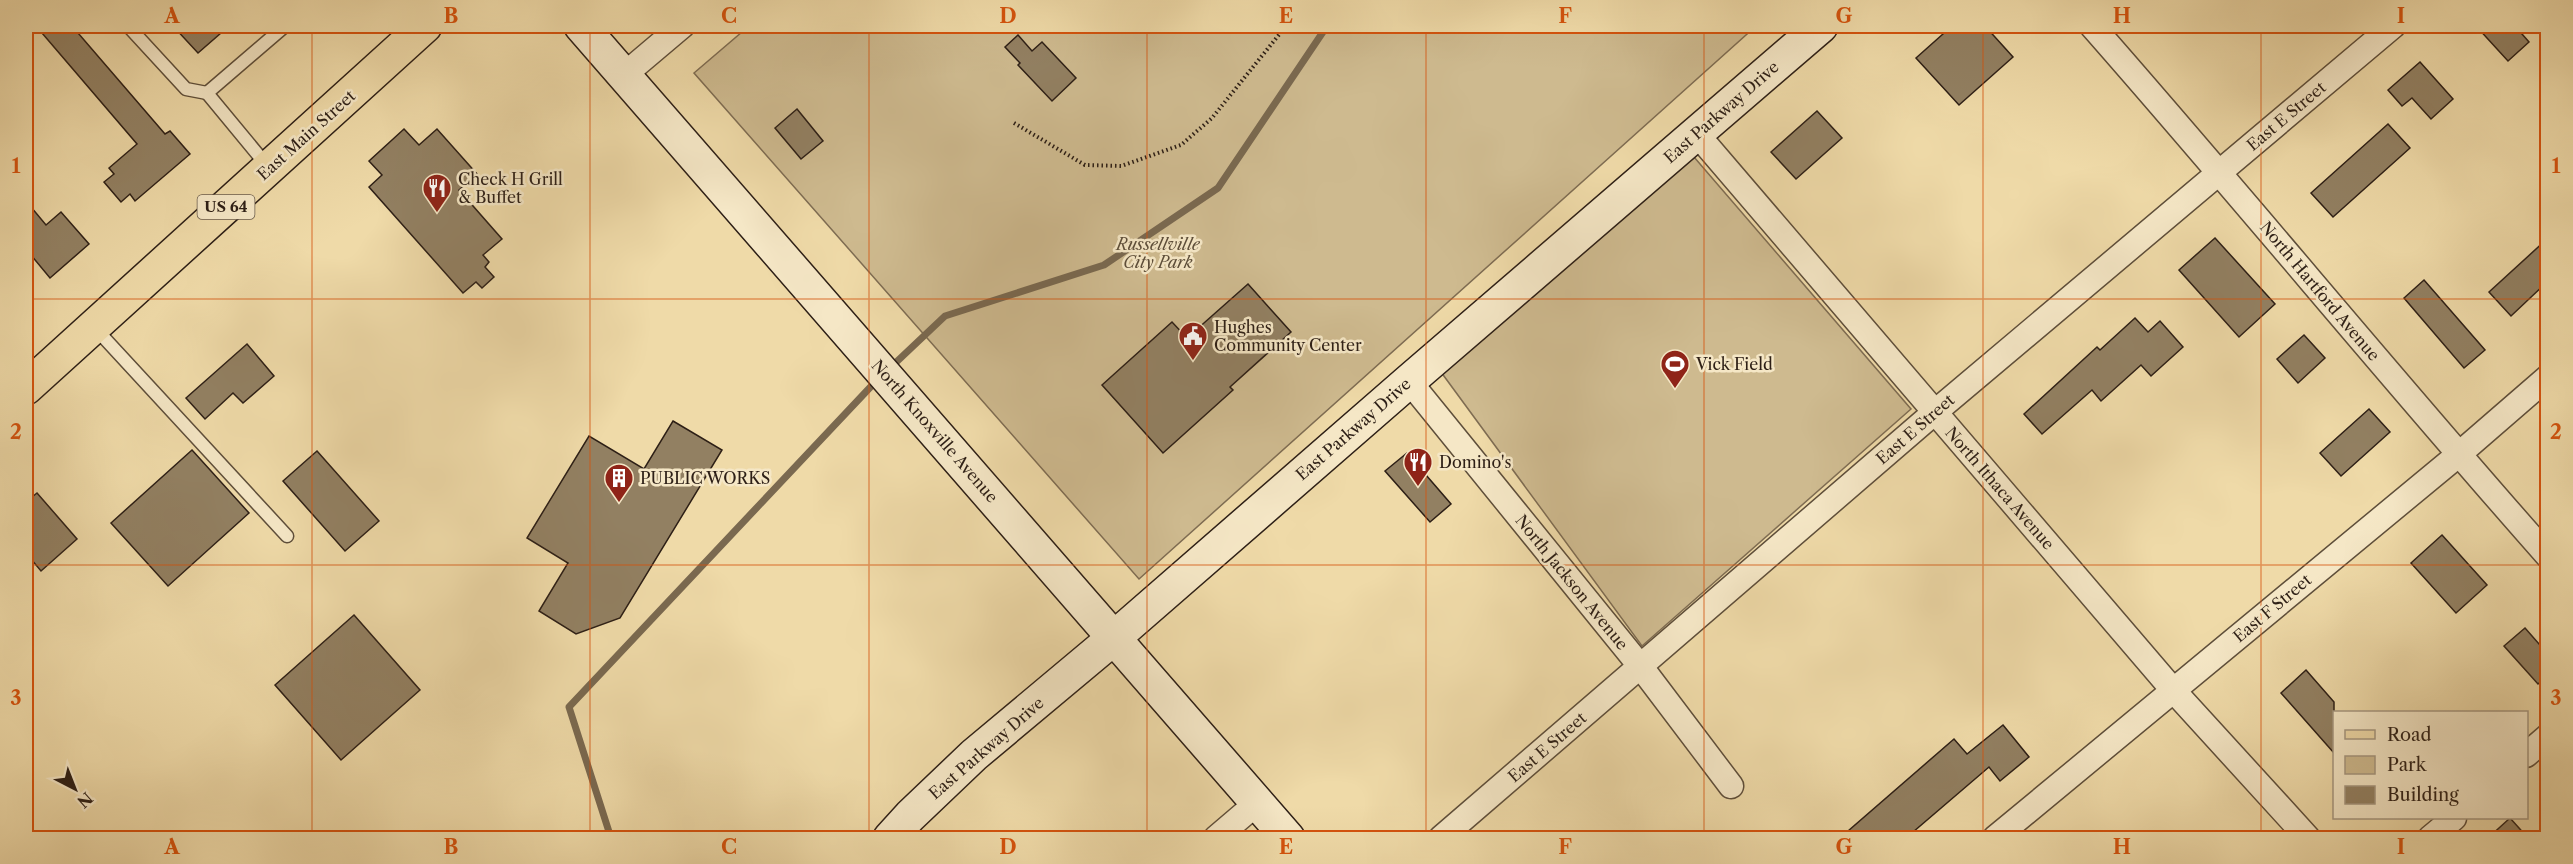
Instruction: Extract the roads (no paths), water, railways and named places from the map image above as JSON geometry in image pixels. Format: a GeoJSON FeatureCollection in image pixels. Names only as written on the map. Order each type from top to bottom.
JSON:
{"type":"FeatureCollection","features":[{"type":"Feature","properties":{"kind":"main road","name":"East Main Street"},"geometry":{"type":"LineString","coordinates":[[26,388],[425,26]]}},
{"type":"Feature","properties":{"kind":"main road","name":"North Knoxville Avenue"},"geometry":{"type":"LineString","coordinates":[[581,26],[1288,838]]}},
{"type":"Feature","properties":{"kind":"main road","name":"East Parkway Drive"},"geometry":{"type":"LineString","coordinates":[[890,838],[974,755],[1115,637],[1821,26]]}},
{"type":"Feature","properties":{"kind":"street"},"geometry":{"type":"LineString","coordinates":[[624,75],[682,26]]}},
{"type":"Feature","properties":{"kind":"street","name":"North Hartford Avenue"},"geometry":{"type":"LineString","coordinates":[[2092,26],[2220,172],[2458,455],[2547,556]]}},
{"type":"Feature","properties":{"kind":"street","name":"East E Street"},"geometry":{"type":"LineString","coordinates":[[1441,838],[1935,412],[2393,26]]}},
{"type":"Feature","properties":{"kind":"street","name":"North Ithaca Avenue"},"geometry":{"type":"LineString","coordinates":[[1696,133],[2174,690],[2308,838]]}},
{"type":"Feature","properties":{"kind":"street","name":"East F Street"},"geometry":{"type":"LineString","coordinates":[[1995,838],[2458,455],[2547,377]]}},
{"type":"Feature","properties":{"kind":"street","name":"North Jackson Avenue"},"geometry":{"type":"LineString","coordinates":[[1409,381],[1641,667],[1731,786]]}},
{"type":"Feature","properties":{"kind":"street"},"geometry":{"type":"LineString","coordinates":[[2528,752],[2547,736]]}},
{"type":"Feature","properties":{"kind":"street"},"geometry":{"type":"LineString","coordinates":[[1216,838],[1257,803]]}},
{"type":"Feature","properties":{"kind":"street"},"geometry":{"type":"LineString","coordinates":[[2430,838],[2453,819]]}},
{"type":"Feature","properties":{"kind":"lane"},"geometry":{"type":"LineString","coordinates":[[128,26],[186,89],[207,93],[269,168]]}},
{"type":"Feature","properties":{"kind":"lane"},"geometry":{"type":"LineString","coordinates":[[207,93],[285,26]]}},
{"type":"Feature","properties":{"kind":"lane"},"geometry":{"type":"LineString","coordinates":[[94,327],[287,536]]}},
{"type":"Feature","properties":{"kind":"waterway"},"geometry":{"type":"LineString","coordinates":[[890,368],[945,316],[1104,265],[1218,188],[1327,26]]}},
{"type":"Feature","properties":{"kind":"waterway"},"geometry":{"type":"LineString","coordinates":[[611,838],[569,707],[878,379]]}},
{"type":"Feature","properties":{"kind":"place","name":"Check H Grill & Buffet"},"geometry":{"type":"Point","coordinates":[437,214]}},
{"type":"Feature","properties":{"kind":"place","name":"Hughes Community Center"},"geometry":{"type":"Point","coordinates":[1193,362]}},
{"type":"Feature","properties":{"kind":"place","name":"Vick Field"},"geometry":{"type":"Point","coordinates":[1675,390]}},
{"type":"Feature","properties":{"kind":"place","name":"Domino's"},"geometry":{"type":"Point","coordinates":[1418,488]}},
{"type":"Feature","properties":{"kind":"place","name":"PUBLIC WORKS"},"geometry":{"type":"Point","coordinates":[619,504]}},
{"type":"Feature","properties":{"kind":"park label","name":"Russellville City Park"},"geometry":{"type":"Point","coordinates":[1158,253]}}]}
